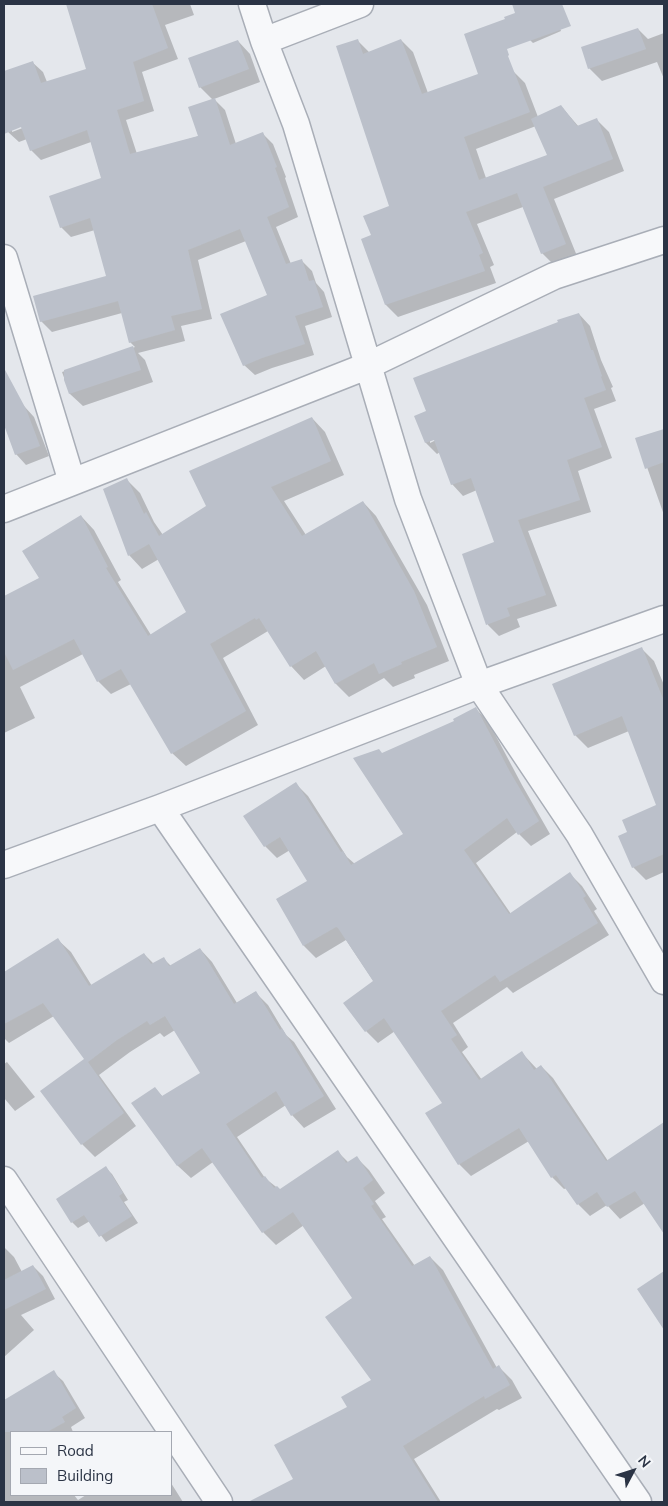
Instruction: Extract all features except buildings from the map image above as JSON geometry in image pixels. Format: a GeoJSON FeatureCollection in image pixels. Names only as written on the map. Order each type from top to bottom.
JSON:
{"type":"FeatureCollection","features":[{"type":"Feature","properties":{"kind":"street"},"geometry":{"type":"LineString","coordinates":[[252,4],[296,124],[408,499],[479,685],[580,834],[658,955],[664,981]]}},
{"type":"Feature","properties":{"kind":"street"},"geometry":{"type":"LineString","coordinates":[[264,41],[360,4]]}},
{"type":"Feature","properties":{"kind":"street"},"geometry":{"type":"LineString","coordinates":[[4,509],[367,366],[554,276],[664,240]]}},
{"type":"Feature","properties":{"kind":"street"},"geometry":{"type":"LineString","coordinates":[[4,258],[72,482]]}},
{"type":"Feature","properties":{"kind":"street"},"geometry":{"type":"LineString","coordinates":[[4,865],[160,808],[479,685],[664,619]]}},
{"type":"Feature","properties":{"kind":"street"},"geometry":{"type":"LineString","coordinates":[[160,808],[638,1502]]}},
{"type":"Feature","properties":{"kind":"street"},"geometry":{"type":"LineString","coordinates":[[4,1180],[172,1431]]}},
{"type":"Feature","properties":{"kind":"street"},"geometry":{"type":"LineString","coordinates":[[172,1432],[219,1502]]}}]}
